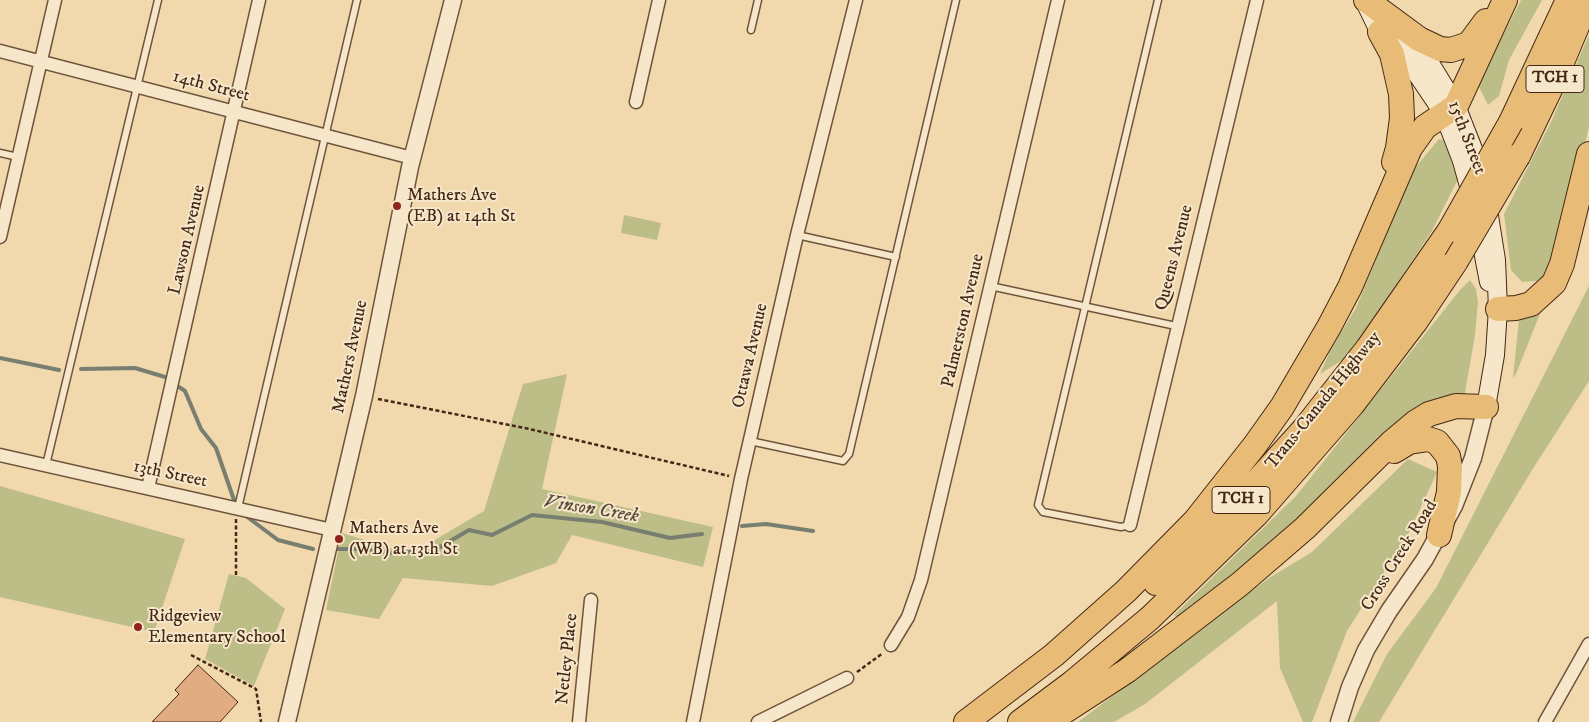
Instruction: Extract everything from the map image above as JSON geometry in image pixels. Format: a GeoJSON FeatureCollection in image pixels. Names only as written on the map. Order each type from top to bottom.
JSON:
{"type":"FeatureCollection","features":[{"type":"Feature","properties":{"kind":"highway"},"geometry":{"type":"LineString","coordinates":[[1365,0],[1430,46],[1451,50],[1462,48],[1476,36],[1498,0]]}},
{"type":"Feature","properties":{"kind":"highway"},"geometry":{"type":"LineString","coordinates":[[966,722],[1088,626],[1161,557],[1227,482],[1282,407],[1307,366],[1350,287],[1385,203],[1417,136],[1450,110],[1505,0]]}},
{"type":"Feature","properties":{"kind":"highway","name":"Trans-Canada Highway"},"geometry":{"type":"LineString","coordinates":[[982,722],[1096,636],[1172,569],[1240,500],[1305,428],[1368,348],[1450,230],[1511,122],[1568,0]]}},
{"type":"Feature","properties":{"kind":"highway","name":"Trans-Canada Highway"},"geometry":{"type":"LineString","coordinates":[[1020,722],[1072,683],[1150,618],[1256,516],[1352,405],[1416,321],[1456,261],[1518,156],[1555,79],[1588,0]]}},
{"type":"Feature","properties":{"kind":"highway"},"geometry":{"type":"LineString","coordinates":[[1380,32],[1394,60],[1402,102],[1398,148],[1388,179],[1385,203]]}},
{"type":"Feature","properties":{"kind":"highway"},"geometry":{"type":"LineString","coordinates":[[1498,309],[1516,308],[1531,304],[1554,283],[1562,264],[1589,154]]}},
{"type":"Feature","properties":{"kind":"highway"},"geometry":{"type":"LineString","coordinates":[[1048,722],[1128,670],[1209,609],[1305,528],[1391,443],[1429,414],[1456,406],[1486,408]]}},
{"type":"Feature","properties":{"kind":"highway"},"geometry":{"type":"LineString","coordinates":[[1342,493],[1408,442],[1418,439],[1437,442],[1444,448],[1450,466],[1449,492],[1439,535]]}},
{"type":"Feature","properties":{"kind":"main road","name":"15th Street"},"geometry":{"type":"LineString","coordinates":[[1365,0],[1380,32],[1450,110]]}},
{"type":"Feature","properties":{"kind":"main road","name":"15th Street"},"geometry":{"type":"LineString","coordinates":[[1365,0],[1415,46],[1439,77],[1450,110],[1475,154],[1484,184],[1496,260],[1498,309],[1495,355],[1486,408]]}},
{"type":"Feature","properties":{"kind":"street"},"geometry":{"type":"LineString","coordinates":[[0,237],[55,0]]}},
{"type":"Feature","properties":{"kind":"street","name":"Lawson Avenue"},"geometry":{"type":"LineString","coordinates":[[148,488],[259,0]]}},
{"type":"Feature","properties":{"kind":"street","name":"Mathers Avenue"},"geometry":{"type":"LineString","coordinates":[[287,722],[364,396],[412,158],[453,0]]}},
{"type":"Feature","properties":{"kind":"street"},"geometry":{"type":"LineString","coordinates":[[636,102],[660,0]]}},
{"type":"Feature","properties":{"kind":"street","name":"Ottawa Avenue"},"geometry":{"type":"LineString","coordinates":[[693,722],[741,479],[797,236],[856,0]]}},
{"type":"Feature","properties":{"kind":"street","name":"Palmerston Avenue"},"geometry":{"type":"LineString","coordinates":[[891,645],[908,617],[921,580],[1058,0]]}},
{"type":"Feature","properties":{"kind":"street","name":"Queens Avenue"},"geometry":{"type":"LineString","coordinates":[[1130,525],[1176,326],[1257,0]]}},
{"type":"Feature","properties":{"kind":"street","name":"14th Street"},"geometry":{"type":"LineString","coordinates":[[0,51],[412,158]]}},
{"type":"Feature","properties":{"kind":"street","name":"Cross Creek Road"},"geometry":{"type":"LineString","coordinates":[[1338,722],[1350,687],[1366,650],[1388,611],[1439,535],[1454,506],[1473,458],[1486,408]]}},
{"type":"Feature","properties":{"kind":"street","name":"13th Street"},"geometry":{"type":"LineString","coordinates":[[0,455],[332,530]]}},
{"type":"Feature","properties":{"kind":"street","name":"Netley Place"},"geometry":{"type":"LineString","coordinates":[[579,722],[591,600]]}},
{"type":"Feature","properties":{"kind":"street"},"geometry":{"type":"LineString","coordinates":[[1545,722],[1589,644]]}},
{"type":"Feature","properties":{"kind":"street"},"geometry":{"type":"LineString","coordinates":[[758,722],[847,678]]}},
{"type":"Feature","properties":{"kind":"lane"},"geometry":{"type":"LineString","coordinates":[[46,466],[158,0]]}},
{"type":"Feature","properties":{"kind":"lane"},"geometry":{"type":"LineString","coordinates":[[238,508],[357,0]]}},
{"type":"Feature","properties":{"kind":"lane"},"geometry":{"type":"LineString","coordinates":[[751,30],[758,0]]}},
{"type":"Feature","properties":{"kind":"lane"},"geometry":{"type":"LineString","coordinates":[[750,441],[843,461],[849,454],[956,0]]}},
{"type":"Feature","properties":{"kind":"lane"},"geometry":{"type":"LineString","coordinates":[[1130,525],[1121,527],[1043,512],[1038,504],[1083,306],[1158,0]]}},
{"type":"Feature","properties":{"kind":"lane"},"geometry":{"type":"LineString","coordinates":[[0,153],[18,157]]}},
{"type":"Feature","properties":{"kind":"lane"},"geometry":{"type":"LineString","coordinates":[[797,236],[896,257]]}},
{"type":"Feature","properties":{"kind":"lane"},"geometry":{"type":"LineString","coordinates":[[990,286],[1176,326]]}},
{"type":"Feature","properties":{"kind":"path"},"geometry":{"type":"LineString","coordinates":[[364,396],[525,428],[741,479]]}},
{"type":"Feature","properties":{"kind":"path"},"geometry":{"type":"LineString","coordinates":[[236,575],[235,523],[238,508]]}},
{"type":"Feature","properties":{"kind":"path"},"geometry":{"type":"LineString","coordinates":[[847,678],[879,658],[891,645]]}},
{"type":"Feature","properties":{"kind":"path"},"geometry":{"type":"LineString","coordinates":[[191,655],[256,689],[261,722]]}},
{"type":"Feature","properties":{"kind":"green space"},"geometry":{"type":"Polygon","coordinates":[[[1521,0],[1542,0],[1509,60],[1499,96],[1488,105],[1478,85],[1521,0]]]}},
{"type":"Feature","properties":{"kind":"green space"},"geometry":{"type":"Polygon","coordinates":[[[1589,35],[1589,127],[1560,251],[1544,276],[1537,281],[1522,282],[1511,270],[1504,214],[1551,122],[1589,35]]]}},
{"type":"Feature","properties":{"kind":"green space"},"geometry":{"type":"Polygon","coordinates":[[[1439,139],[1444,140],[1458,179],[1432,231],[1349,356],[1320,374],[1331,349],[1356,308],[1414,169],[1439,139]]]}},
{"type":"Feature","properties":{"kind":"green space"},"geometry":{"type":"Polygon","coordinates":[[[624,215],[661,223],[657,240],[621,233],[624,215]]]}},
{"type":"Feature","properties":{"kind":"green space"},"geometry":{"type":"Polygon","coordinates":[[[1470,280],[1476,289],[1478,302],[1475,335],[1464,398],[1291,530],[1182,622],[1174,615],[1296,496],[1460,290],[1470,280]]]}},
{"type":"Feature","properties":{"kind":"green space"},"geometry":{"type":"Polygon","coordinates":[[[1589,286],[1589,381],[1534,467],[1379,722],[1353,722],[1387,654],[1436,588],[1589,286]]]}},
{"type":"Feature","properties":{"kind":"green space"},"geometry":{"type":"Polygon","coordinates":[[[1543,306],[1513,378],[1519,319],[1527,318],[1543,306]]]}},
{"type":"Feature","properties":{"kind":"green space"},"geometry":{"type":"Polygon","coordinates":[[[567,374],[542,489],[713,527],[703,567],[572,535],[556,563],[492,586],[403,578],[379,619],[326,610],[342,533],[411,554],[484,511],[523,384],[567,374]]]}},
{"type":"Feature","properties":{"kind":"green space"},"geometry":{"type":"Polygon","coordinates":[[[1408,459],[1437,472],[1410,531],[1347,631],[1312,722],[1303,722],[1280,668],[1277,601],[1145,704],[1114,722],[1078,722],[1269,578],[1312,552],[1408,459]]]}},
{"type":"Feature","properties":{"kind":"green space"},"geometry":{"type":"Polygon","coordinates":[[[0,486],[185,539],[154,632],[0,597],[0,486]]]}},
{"type":"Feature","properties":{"kind":"green space"},"geometry":{"type":"Polygon","coordinates":[[[229,574],[246,578],[285,609],[254,686],[205,659],[229,574]]]}},
{"type":"Feature","properties":{"kind":"building"},"geometry":{"type":"Polygon","coordinates":[[[198,665],[238,702],[220,722],[152,722],[179,694],[175,690],[198,665]]]}},
{"type":"Feature","properties":{"kind":"waterway","name":"Vinson Creek"},"geometry":{"type":"LineString","coordinates":[[0,358],[59,370]]}},
{"type":"Feature","properties":{"kind":"waterway","name":"Vinson Creek"},"geometry":{"type":"LineString","coordinates":[[81,369],[135,368],[165,377]]}},
{"type":"Feature","properties":{"kind":"waterway","name":"Vinson Creek"},"geometry":{"type":"LineString","coordinates":[[179,387],[185,391],[201,429],[216,448],[234,500]]}},
{"type":"Feature","properties":{"kind":"waterway","name":"Vinson Creek"},"geometry":{"type":"LineString","coordinates":[[336,549],[364,549],[390,553],[435,550],[469,530],[492,535],[532,515],[602,522],[670,538],[702,534]]}},
{"type":"Feature","properties":{"kind":"waterway","name":"Vinson Creek"},"geometry":{"type":"LineString","coordinates":[[246,516],[278,540],[313,549]]}},
{"type":"Feature","properties":{"kind":"waterway","name":"Vinson Creek"},"geometry":{"type":"LineString","coordinates":[[742,526],[766,524],[813,531]]}},
{"type":"Feature","properties":{"kind":"place","name":"Mathers Ave (EB) at 14th St"},"geometry":{"type":"Point","coordinates":[397,206]}},
{"type":"Feature","properties":{"kind":"place","name":"Mathers Ave (WB) at 13th St"},"geometry":{"type":"Point","coordinates":[339,539]}},
{"type":"Feature","properties":{"kind":"place","name":"Ridgeview Elementary School"},"geometry":{"type":"Point","coordinates":[138,627]}}]}
